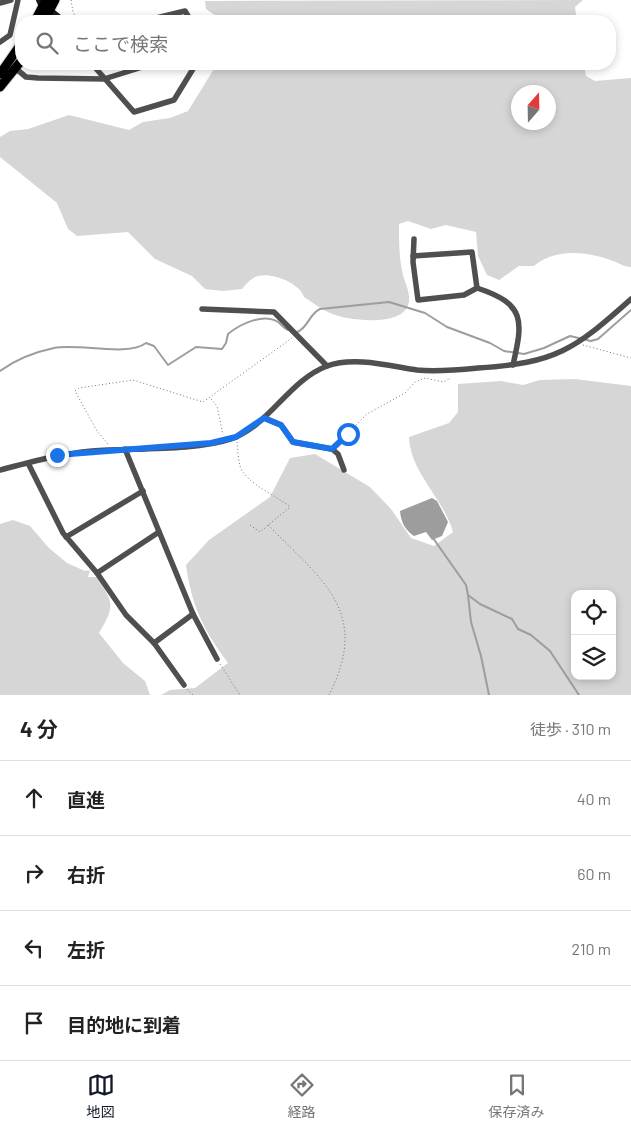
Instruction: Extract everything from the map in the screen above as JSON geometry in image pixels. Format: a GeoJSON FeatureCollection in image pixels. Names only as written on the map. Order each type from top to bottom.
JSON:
{"type":"FeatureCollection","features":[{"type":"Feature","properties":{"kind":"main road"},"geometry":{"type":"LineString","coordinates":[[39,15],[45,4],[55,0]]}},
{"type":"Feature","properties":{"kind":"main road"},"geometry":{"type":"LineString","coordinates":[[0,74],[15,53]]}},
{"type":"Feature","properties":{"kind":"main road"},"geometry":{"type":"LineString","coordinates":[[0,87],[15,68]]}},
{"type":"Feature","properties":{"kind":"street"},"geometry":{"type":"LineString","coordinates":[[0,4],[11,0]]}},
{"type":"Feature","properties":{"kind":"street"},"geometry":{"type":"LineString","coordinates":[[0,42],[10,35],[18,0]]}},
{"type":"Feature","properties":{"kind":"street"},"geometry":{"type":"LineString","coordinates":[[45,4],[56,15]]}},
{"type":"Feature","properties":{"kind":"street"},"geometry":{"type":"LineString","coordinates":[[169,15],[185,11],[187,15]]}},
{"type":"Feature","properties":{"kind":"street"},"geometry":{"type":"LineString","coordinates":[[17,70],[26,77],[104,80],[134,70]]}},
{"type":"Feature","properties":{"kind":"street"},"geometry":{"type":"LineString","coordinates":[[96,70],[134,112],[174,100],[192,70]]}},
{"type":"Feature","properties":{"kind":"street"},"geometry":{"type":"LineString","coordinates":[[414,239],[413,256],[418,300],[464,295],[477,288]]}},
{"type":"Feature","properties":{"kind":"street"},"geometry":{"type":"LineString","coordinates":[[413,256],[472,252],[477,288]]}},
{"type":"Feature","properties":{"kind":"street"},"geometry":{"type":"LineString","coordinates":[[477,288],[513,305],[518,317],[520,331],[513,365]]}},
{"type":"Feature","properties":{"kind":"street"},"geometry":{"type":"LineString","coordinates":[[0,470],[57,455],[176,447],[236,437],[264,418],[288,392],[328,366],[357,363],[424,371],[513,365],[541,360],[578,344],[631,299]]}},
{"type":"Feature","properties":{"kind":"street"},"geometry":{"type":"LineString","coordinates":[[202,309],[274,312],[328,366]]}},
{"type":"Feature","properties":{"kind":"street"},"geometry":{"type":"LineString","coordinates":[[264,418],[281,425],[293,442],[332,449],[338,454],[344,470]]}},
{"type":"Feature","properties":{"kind":"street"},"geometry":{"type":"LineString","coordinates":[[125,449],[193,614],[217,660]]}},
{"type":"Feature","properties":{"kind":"street"},"geometry":{"type":"LineString","coordinates":[[28,463],[66,537],[97,573],[126,615],[154,643],[184,685]]}},
{"type":"Feature","properties":{"kind":"street"},"geometry":{"type":"LineString","coordinates":[[66,537],[143,490]]}},
{"type":"Feature","properties":{"kind":"street"},"geometry":{"type":"LineString","coordinates":[[97,573],[160,532]]}},
{"type":"Feature","properties":{"kind":"street"},"geometry":{"type":"LineString","coordinates":[[154,643],[193,614]]}},
{"type":"Feature","properties":{"kind":"path"},"geometry":{"type":"LineString","coordinates":[[71,0],[75,15]]}},
{"type":"Feature","properties":{"kind":"path"},"geometry":{"type":"LineString","coordinates":[[110,450],[110,446],[97,432],[75,391],[79,388],[133,380],[203,402],[210,399],[296,334]]}},
{"type":"Feature","properties":{"kind":"path"},"geometry":{"type":"LineString","coordinates":[[578,344],[631,358]]}},
{"type":"Feature","properties":{"kind":"path"},"geometry":{"type":"LineString","coordinates":[[332,449],[367,414],[404,393],[415,382],[425,378],[443,382],[451,379],[454,370]]}},
{"type":"Feature","properties":{"kind":"path"},"geometry":{"type":"LineString","coordinates":[[210,399],[217,406],[224,440]]}},
{"type":"Feature","properties":{"kind":"path"},"geometry":{"type":"LineString","coordinates":[[236,437],[239,464],[242,472],[259,487],[276,496],[290,507],[260,532],[250,525]]}},
{"type":"Feature","properties":{"kind":"path"},"geometry":{"type":"LineString","coordinates":[[268,525],[321,581],[339,607],[345,624],[346,650],[344,661],[329,695]]}},
{"type":"Feature","properties":{"kind":"path"},"geometry":{"type":"LineString","coordinates":[[217,660],[240,695]]}},
{"type":"Feature","properties":{"kind":"shaded area"},"geometry":{"type":"Polygon","coordinates":[[[583,0],[575,7],[576,15],[214,15],[206,9],[205,1],[583,0]]]}},
{"type":"Feature","properties":{"kind":"shaded area"},"geometry":{"type":"Polygon","coordinates":[[[213,70],[585,70],[586,76],[595,81],[631,78],[631,267],[593,255],[582,253],[561,254],[542,260],[534,266],[519,266],[499,280],[487,275],[478,256],[476,232],[446,225],[431,229],[408,221],[399,224],[401,263],[409,298],[406,310],[388,319],[362,320],[349,318],[323,310],[304,297],[297,287],[278,277],[258,276],[251,279],[242,289],[223,291],[205,289],[192,276],[155,259],[128,232],[77,236],[68,229],[57,203],[0,157],[0,137],[10,131],[28,129],[69,115],[129,130],[143,122],[170,118],[188,111],[213,70]]]}},
{"type":"Feature","properties":{"kind":"shaded area"},"geometry":{"type":"Polygon","coordinates":[[[575,379],[631,386],[631,695],[161,695],[170,690],[195,688],[228,663],[205,628],[195,606],[186,565],[209,540],[270,497],[290,458],[315,454],[370,487],[391,509],[411,538],[434,546],[453,532],[449,520],[415,462],[409,437],[449,423],[458,412],[458,384],[501,381],[523,385],[540,380],[575,379]]]}},
{"type":"Feature","properties":{"kind":"shaded area"},"geometry":{"type":"Polygon","coordinates":[[[432,498],[437,501],[448,522],[442,536],[432,540],[426,532],[414,536],[404,525],[400,511],[432,498]]]}},
{"type":"Feature","properties":{"kind":"shaded area"},"geometry":{"type":"Polygon","coordinates":[[[13,520],[30,526],[49,548],[67,563],[85,571],[90,570],[88,577],[97,577],[110,604],[108,616],[99,633],[123,663],[145,681],[150,695],[0,695],[0,524],[13,520]]]}},
{"type":"Feature","properties":{"kind":"waterway"},"geometry":{"type":"LineString","coordinates":[[297,332],[320,309],[389,302],[425,313],[447,327],[490,343],[504,351],[524,354],[544,348],[570,336],[591,341],[598,339],[631,310]]}},
{"type":"Feature","properties":{"kind":"waterway"},"geometry":{"type":"LineString","coordinates":[[0,371],[26,357],[54,348],[127,349],[146,343],[154,346],[168,365],[196,347],[222,349],[228,334],[252,321],[259,319],[272,320],[288,330]]}},
{"type":"Feature","properties":{"kind":"waterway"},"geometry":{"type":"LineString","coordinates":[[433,538],[466,585],[468,595],[480,604],[512,619],[518,629],[531,635],[550,651],[579,695]]}},
{"type":"Feature","properties":{"kind":"waterway"},"geometry":{"type":"LineString","coordinates":[[468,595],[471,622],[481,656],[489,695]]}},
{"type":"Feature","properties":{"kind":"route"},"geometry":{"type":"LineString","coordinates":[[57,455],[211,443],[236,437],[255,426],[264,418],[281,425],[288,432],[293,442],[312,447],[332,449],[348,434]]}}]}
